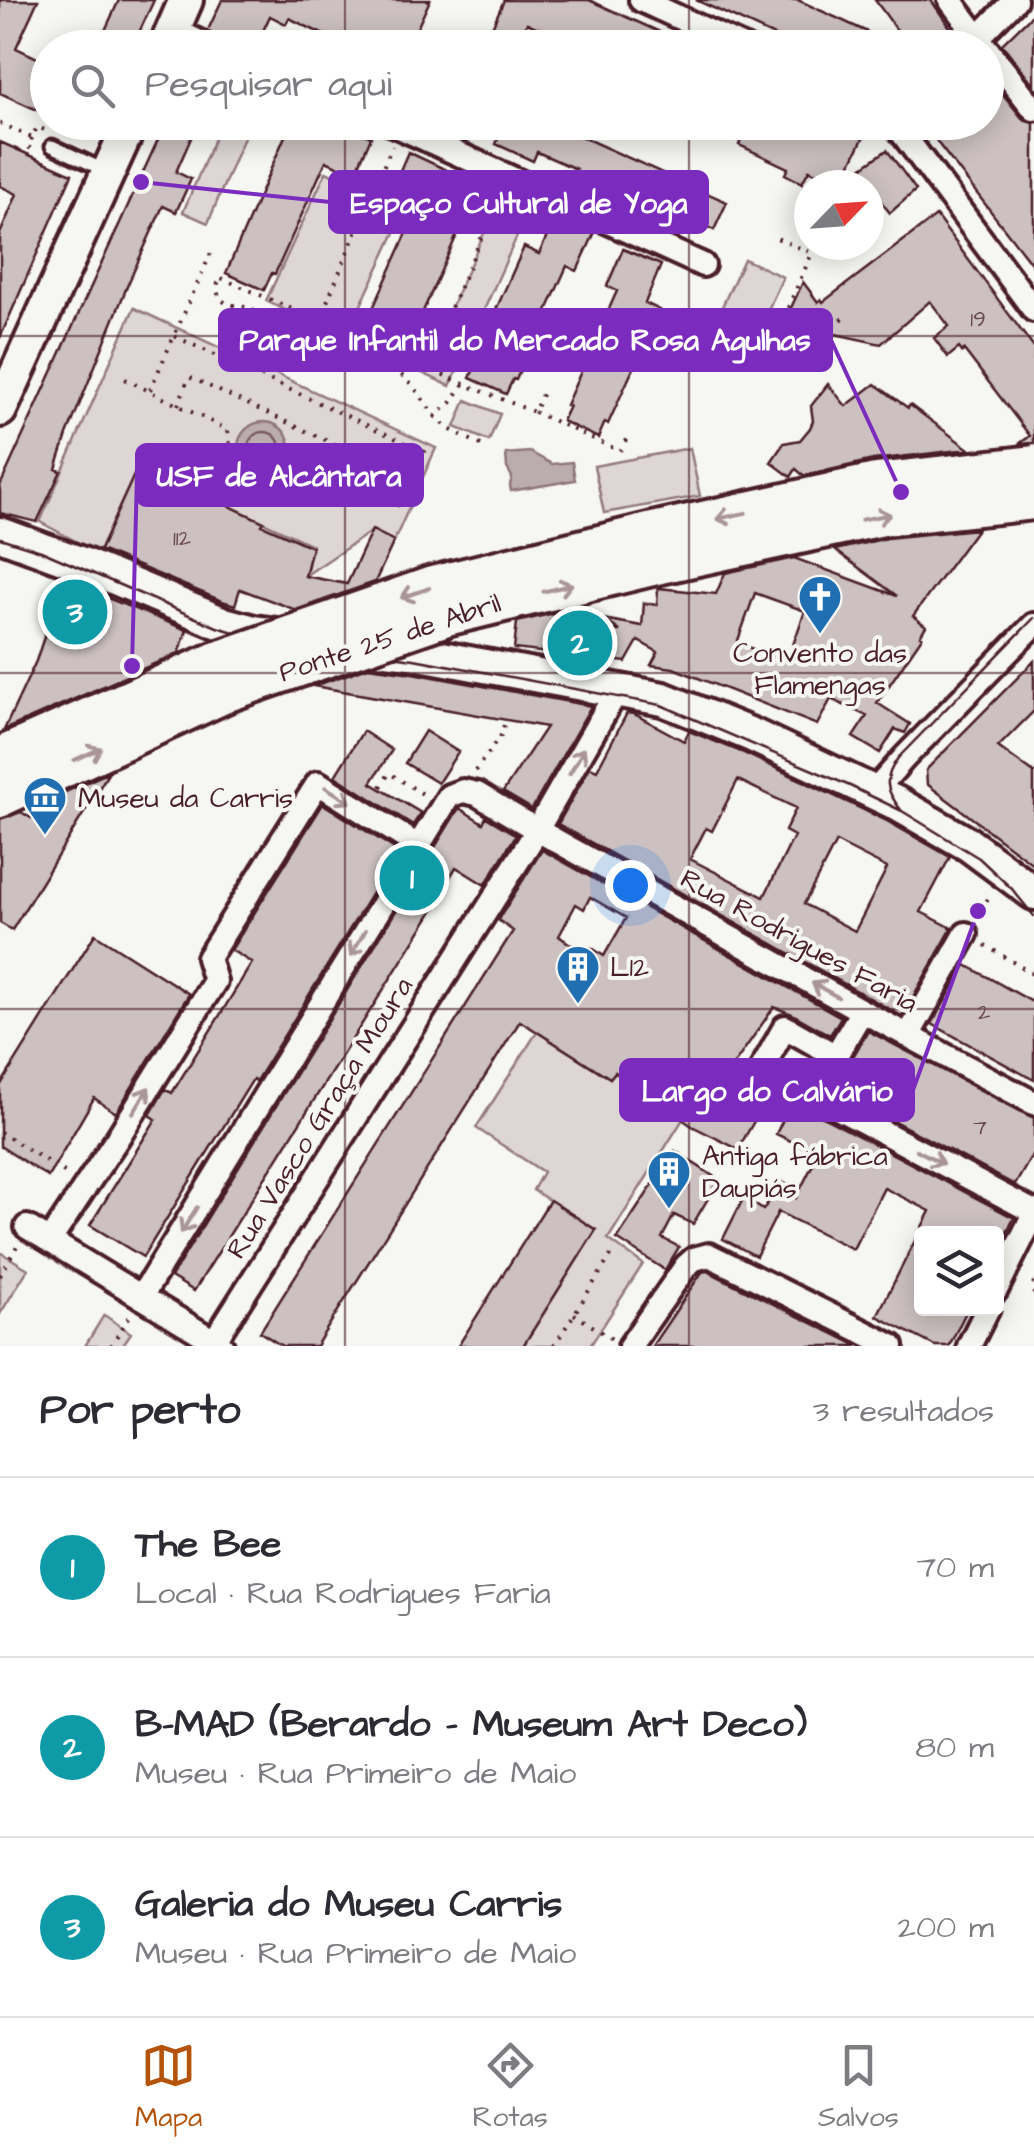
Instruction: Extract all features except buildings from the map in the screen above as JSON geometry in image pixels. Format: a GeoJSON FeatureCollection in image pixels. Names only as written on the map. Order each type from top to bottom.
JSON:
{"type":"FeatureCollection","features":[{"type":"Feature","properties":{"kind":"highway","name":"Ponte 25 de Abril"},"geometry":{"type":"LineString","coordinates":[[0,758],[215,663],[433,586],[876,484],[1034,466]]}},
{"type":"Feature","properties":{"kind":"highway","name":"Ponte 25 de Abril"},"geometry":{"type":"LineString","coordinates":[[0,796],[228,691],[446,615],[883,515],[1034,499]]}},
{"type":"Feature","properties":{"kind":"main road"},"geometry":{"type":"LineString","coordinates":[[0,410],[123,140]]}},
{"type":"Feature","properties":{"kind":"main road"},"geometry":{"type":"LineString","coordinates":[[0,534],[48,550],[224,624],[254,632],[415,653],[663,699],[874,792],[968,844],[1034,893]]}},
{"type":"Feature","properties":{"kind":"street"},"geometry":{"type":"LineString","coordinates":[[642,0],[706,30]]}},
{"type":"Feature","properties":{"kind":"street"},"geometry":{"type":"LineString","coordinates":[[950,0],[970,30]]}},
{"type":"Feature","properties":{"kind":"street"},"geometry":{"type":"LineString","coordinates":[[992,30],[1016,0]]}},
{"type":"Feature","properties":{"kind":"street"},"geometry":{"type":"LineString","coordinates":[[1004,73],[1034,108]]}},
{"type":"Feature","properties":{"kind":"street"},"geometry":{"type":"LineString","coordinates":[[427,140],[703,265]]}},
{"type":"Feature","properties":{"kind":"street"},"geometry":{"type":"LineString","coordinates":[[907,140],[1034,310]]}},
{"type":"Feature","properties":{"kind":"street"},"geometry":{"type":"LineString","coordinates":[[874,792],[1034,625]]}},
{"type":"Feature","properties":{"kind":"street"},"geometry":{"type":"LineString","coordinates":[[537,830],[617,691]]}},
{"type":"Feature","properties":{"kind":"street"},"geometry":{"type":"LineString","coordinates":[[50,1240],[215,981],[208,958],[318,783],[418,846]]}},
{"type":"Feature","properties":{"kind":"street","name":"Rua Rodrigues Faria"},"geometry":{"type":"LineString","coordinates":[[451,799],[477,794],[1034,1103]]}},
{"type":"Feature","properties":{"kind":"street"},"geometry":{"type":"LineString","coordinates":[[141,1297],[418,846],[451,799]]}},
{"type":"Feature","properties":{"kind":"street","name":"Rua Vasco Graça Moura"},"geometry":{"type":"LineString","coordinates":[[216,1344],[537,830]]}},
{"type":"Feature","properties":{"kind":"street"},"geometry":{"type":"LineString","coordinates":[[908,1036],[966,934]]}},
{"type":"Feature","properties":{"kind":"street"},"geometry":{"type":"LineString","coordinates":[[812,1096],[862,1010]]}},
{"type":"Feature","properties":{"kind":"street"},"geometry":{"type":"LineString","coordinates":[[836,1056],[785,1027],[762,1068],[1034,1213],[1004,1274]]}},
{"type":"Feature","properties":{"kind":"street"},"geometry":{"type":"LineString","coordinates":[[28,1227],[216,1344]]}},
{"type":"Feature","properties":{"kind":"street"},"geometry":{"type":"LineString","coordinates":[[630,1346],[686,1266],[694,1258],[709,1255],[892,1346]]}},
{"type":"Feature","properties":{"kind":"street"},"geometry":{"type":"LineString","coordinates":[[969,1346],[984,1316]]}},
{"type":"Feature","properties":{"kind":"lane"},"geometry":{"type":"LineString","coordinates":[[52,146],[108,172]]}},
{"type":"Feature","properties":{"kind":"lane"},"geometry":{"type":"LineString","coordinates":[[1004,872],[1034,909]]}},
{"type":"Feature","properties":{"kind":"path"},"geometry":{"type":"LineString","coordinates":[[319,321],[388,140]]}},
{"type":"Feature","properties":{"kind":"path"},"geometry":{"type":"LineString","coordinates":[[425,366],[507,176]]}},
{"type":"Feature","properties":{"kind":"path"},"geometry":{"type":"LineString","coordinates":[[774,237],[812,252],[782,321],[771,315],[774,312],[791,319],[834,325],[848,315]]}},
{"type":"Feature","properties":{"kind":"path"},"geometry":{"type":"LineString","coordinates":[[149,391],[212,253]]}},
{"type":"Feature","properties":{"kind":"path"},"geometry":{"type":"LineString","coordinates":[[485,446],[449,429],[414,386],[387,366],[347,364],[280,336],[251,308],[227,304],[219,298],[220,278],[620,452],[629,434]]}},
{"type":"Feature","properties":{"kind":"path"},"geometry":{"type":"LineString","coordinates":[[125,378],[228,430],[236,465],[250,480],[275,481],[286,474],[295,460],[400,506],[425,452],[174,336]]}},
{"type":"Feature","properties":{"kind":"path"},"geometry":{"type":"LineString","coordinates":[[178,405],[189,377],[412,480]]}},
{"type":"Feature","properties":{"kind":"path"},"geometry":{"type":"LineString","coordinates":[[436,416],[464,384]]}},
{"type":"Feature","properties":{"kind":"path"},"geometry":{"type":"LineString","coordinates":[[534,412],[544,390]]}},
{"type":"Feature","properties":{"kind":"path"},"geometry":{"type":"LineString","coordinates":[[381,787],[389,773],[451,799],[502,734],[504,720]]}},
{"type":"Feature","properties":{"kind":"path"},"geometry":{"type":"LineString","coordinates":[[1004,872],[966,934],[1034,975]]}},
{"type":"Feature","properties":{"kind":"path"},"geometry":{"type":"LineString","coordinates":[[0,1132],[86,1186]]}},
{"type":"Feature","properties":{"kind":"path"},"geometry":{"type":"LineString","coordinates":[[0,1276],[28,1227]]}},
{"type":"Feature","properties":{"kind":"path"},"geometry":{"type":"LineString","coordinates":[[554,1346],[612,1254]]}},
{"type":"Feature","properties":{"kind":"path"},"geometry":{"type":"LineString","coordinates":[[1034,1282],[1034,1294]]}},
{"type":"Feature","properties":{"kind":"path"},"geometry":{"type":"LineString","coordinates":[[111,1346],[141,1297]]}},
{"type":"Feature","properties":{"kind":"path"},"geometry":{"type":"LineString","coordinates":[[574,1314],[622,1346]]}},
{"type":"Feature","properties":{"kind":"shaded area"},"geometry":{"type":"Polygon","coordinates":[[[214,140],[243,140],[208,223],[183,212],[214,140]]]}},
{"type":"Feature","properties":{"kind":"shaded area"},"geometry":{"type":"Polygon","coordinates":[[[326,172],[406,209],[345,339],[266,301],[326,172]]]}},
{"type":"Feature","properties":{"kind":"shaded area"},"geometry":{"type":"Polygon","coordinates":[[[489,222],[518,234],[450,386],[422,373],[489,222]]]}},
{"type":"Feature","properties":{"kind":"shaded area"},"geometry":{"type":"Polygon","coordinates":[[[744,259],[783,277],[755,338],[716,320],[744,259]]]}},
{"type":"Feature","properties":{"kind":"shaded area"},"geometry":{"type":"Polygon","coordinates":[[[134,308],[436,448],[394,541],[372,531],[306,575],[312,545],[140,464],[98,553],[40,522],[134,308]]]}},
{"type":"Feature","properties":{"kind":"shaded area"},"geometry":{"type":"Polygon","coordinates":[[[466,400],[500,414],[489,441],[455,427],[466,400]]]}},
{"type":"Feature","properties":{"kind":"shaded area"},"geometry":{"type":"Polygon","coordinates":[[[690,448],[700,496],[604,513],[594,466],[690,448]]]}},
{"type":"Feature","properties":{"kind":"shaded area"},"geometry":{"type":"Polygon","coordinates":[[[537,1032],[610,1078],[615,1072],[683,1119],[608,1239],[643,1264],[590,1346],[523,1346],[596,1230],[533,1190],[543,1172],[476,1128],[537,1032]]]}},
{"type":"Feature","properties":{"kind":"shaded area"},"geometry":{"type":"Polygon","coordinates":[[[0,1252],[28,1269],[0,1314],[0,1252]]]}},
{"type":"Feature","properties":{"kind":"shaded area"},"geometry":{"type":"Polygon","coordinates":[[[104,1315],[131,1333],[122,1346],[85,1346],[104,1315]]]}},
{"type":"Feature","properties":{"kind":"water"},"geometry":{"type":"Polygon","coordinates":[[[264,422],[283,429],[290,448],[283,467],[264,474],[245,467],[238,448],[245,429],[264,422]]]}},
{"type":"Feature","properties":{"kind":"water"},"geometry":{"type":"Polygon","coordinates":[[[530,452],[552,464],[572,462],[575,480],[511,491],[506,454],[530,452]]]}},
{"type":"Feature","properties":{"kind":"tram line"},"geometry":{"type":"LineString","coordinates":[[0,538],[41,551],[217,627],[251,637],[414,659],[661,705],[902,811],[979,858],[1034,916]]}},
{"type":"Feature","properties":{"kind":"tram line"},"geometry":{"type":"LineString","coordinates":[[901,810],[888,784],[898,758],[1034,618]]}},
{"type":"Feature","properties":{"kind":"railway"},"geometry":{"type":"LineString","coordinates":[[0,783],[224,684],[442,606],[881,506],[1034,489]]}},
{"type":"Feature","properties":{"kind":"place","name":"Espaço Cultural de Yoga"},"geometry":{"type":"Point","coordinates":[141,182]}},
{"type":"Feature","properties":{"kind":"place","name":"Parque Infantil do Mercado Rosa Agulhas"},"geometry":{"type":"Point","coordinates":[901,492]}},
{"type":"Feature","properties":{"kind":"place","name":"Galeria do Museu Carris"},"geometry":{"type":"Point","coordinates":[75,612]}},
{"type":"Feature","properties":{"kind":"place","name":"Convento das Flamengas"},"geometry":{"type":"Point","coordinates":[820,635]}},
{"type":"Feature","properties":{"kind":"place","name":"B-MAD (Berardo - Museum Art Deco)"},"geometry":{"type":"Point","coordinates":[580,643]}},
{"type":"Feature","properties":{"kind":"place","name":"USF de Alcântara"},"geometry":{"type":"Point","coordinates":[132,666]}},
{"type":"Feature","properties":{"kind":"place","name":"Museu da Carris"},"geometry":{"type":"Point","coordinates":[45,836]}},
{"type":"Feature","properties":{"kind":"place","name":"The Bee"},"geometry":{"type":"Point","coordinates":[412,878]}},
{"type":"Feature","properties":{"kind":"place","name":"Largo do Calvário"},"geometry":{"type":"Point","coordinates":[978,911]}},
{"type":"Feature","properties":{"kind":"place","name":"L12"},"geometry":{"type":"Point","coordinates":[578,1005]}},
{"type":"Feature","properties":{"kind":"place","name":"Antiga fábrica Daupiás"},"geometry":{"type":"Point","coordinates":[669,1210]}}]}
